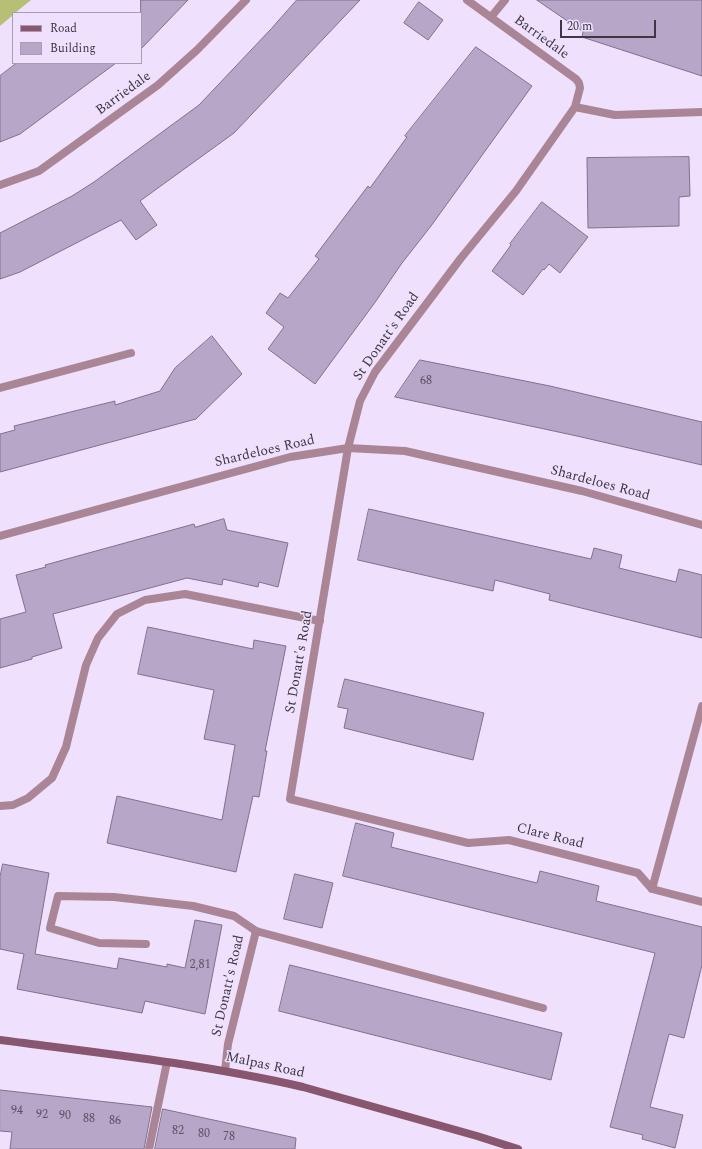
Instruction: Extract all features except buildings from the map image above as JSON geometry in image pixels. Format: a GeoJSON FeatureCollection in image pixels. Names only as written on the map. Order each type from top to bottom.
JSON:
{"type":"FeatureCollection","features":[{"type":"Feature","properties":{"kind":"main road","name":"Malpas Road"},"geometry":{"type":"LineString","coordinates":[[0,1040],[225,1071],[303,1087],[518,1149]]}},
{"type":"Feature","properties":{"kind":"street","name":"Barriedale"},"geometry":{"type":"LineString","coordinates":[[0,185],[39,171],[158,85],[197,50],[246,0]]}},
{"type":"Feature","properties":{"kind":"street","name":"Barriedale"},"geometry":{"type":"LineString","coordinates":[[467,0],[576,79],[580,83],[580,88],[575,106]]}},
{"type":"Feature","properties":{"kind":"street"},"geometry":{"type":"LineString","coordinates":[[491,17],[505,0]]}},
{"type":"Feature","properties":{"kind":"street"},"geometry":{"type":"LineString","coordinates":[[575,106],[615,115],[702,112]]}},
{"type":"Feature","properties":{"kind":"street","name":"St Donatt's Road"},"geometry":{"type":"LineString","coordinates":[[290,799],[348,448],[360,401],[375,372],[460,258],[516,191],[575,106]]}},
{"type":"Feature","properties":{"kind":"street"},"geometry":{"type":"LineString","coordinates":[[0,388],[131,353]]}},
{"type":"Feature","properties":{"kind":"street","name":"Shardeloes Road"},"geometry":{"type":"LineString","coordinates":[[0,536],[290,457],[348,448],[405,451],[582,491],[702,525]]}},
{"type":"Feature","properties":{"kind":"street"},"geometry":{"type":"LineString","coordinates":[[0,806],[13,805],[28,798],[52,778],[66,747],[86,665],[98,638],[117,614],[145,600],[185,594],[320,621]]}},
{"type":"Feature","properties":{"kind":"street"},"geometry":{"type":"LineString","coordinates":[[702,706],[652,889],[702,902]]}},
{"type":"Feature","properties":{"kind":"street","name":"Clare Road"},"geometry":{"type":"LineString","coordinates":[[290,799],[468,843],[509,840],[638,872],[652,889]]}},
{"type":"Feature","properties":{"kind":"street"},"geometry":{"type":"LineString","coordinates":[[146,944],[99,943],[50,928],[58,896],[114,897],[193,906],[234,916],[256,931],[543,1008]]}},
{"type":"Feature","properties":{"kind":"street","name":"St Donatt's Road"},"geometry":{"type":"LineString","coordinates":[[225,1071],[228,1044],[256,931]]}},
{"type":"Feature","properties":{"kind":"street"},"geometry":{"type":"LineString","coordinates":[[150,1149],[166,1062]]}},
{"type":"Feature","properties":{"kind":"green space"},"geometry":{"type":"Polygon","coordinates":[[[0,0],[31,0],[16,12],[12,12],[12,16],[0,26],[0,0]]]}}]}
